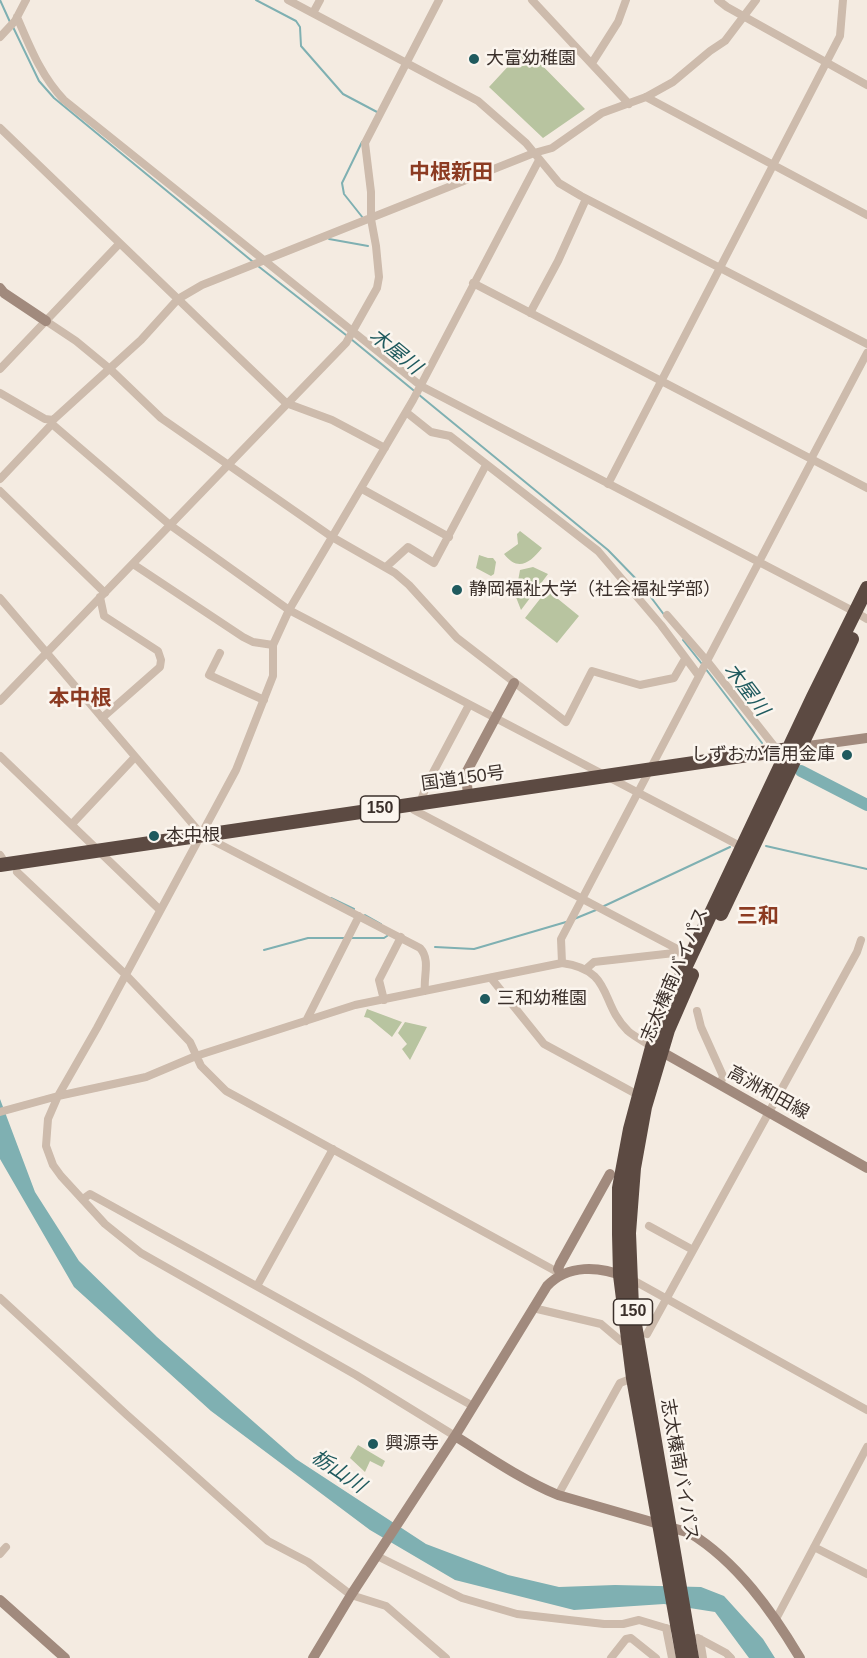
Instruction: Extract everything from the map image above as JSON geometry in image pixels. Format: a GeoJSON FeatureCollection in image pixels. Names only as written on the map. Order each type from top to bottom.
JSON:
{"type":"FeatureCollection","features":[{"type":"Feature","properties":{"kind":"highway","name":"150"},"geometry":{"type":"LineString","coordinates":[[789,749],[863,614],[867,588]]}},
{"type":"Feature","properties":{"kind":"highway","name":"国道150号"},"geometry":{"type":"LineString","coordinates":[[1,859],[99,850],[789,749]]}},
{"type":"Feature","properties":{"kind":"highway","name":"志太榛南バイパス"},"geometry":{"type":"LineString","coordinates":[[664,1526],[647,1400],[625,1277],[634,1168],[657,1049],[669,1002],[687,954],[789,749]]}},
{"type":"Feature","properties":{"kind":"highway","name":"志太榛南バイパス"},"geometry":{"type":"LineString","coordinates":[[683,1658],[674,1573],[633,1378],[619,1188],[638,1095],[693,974],[789,749]]}},
{"type":"Feature","properties":{"kind":"highway","name":"志太榛南バイパス"},"geometry":{"type":"LineString","coordinates":[[680,1613],[693,1658]]}},
{"type":"Feature","properties":{"kind":"street"},"geometry":{"type":"LineString","coordinates":[[0,37],[16,19],[26,0]]}},
{"type":"Feature","properties":{"kind":"street"},"geometry":{"type":"LineString","coordinates":[[288,0],[478,101],[518,135],[559,183],[867,344]]}},
{"type":"Feature","properties":{"kind":"street"},"geometry":{"type":"LineString","coordinates":[[313,13],[320,0]]}},
{"type":"Feature","properties":{"kind":"street"},"geometry":{"type":"LineString","coordinates":[[0,701],[346,343],[353,333],[377,288],[379,277],[371,219],[371,192],[365,143],[439,0]]}},
{"type":"Feature","properties":{"kind":"street"},"geometry":{"type":"LineString","coordinates":[[532,0],[629,104]]}},
{"type":"Feature","properties":{"kind":"street"},"geometry":{"type":"LineString","coordinates":[[592,63],[618,22],[626,0]]}},
{"type":"Feature","properties":{"kind":"street"},"geometry":{"type":"LineString","coordinates":[[718,0],[727,8],[867,85]]}},
{"type":"Feature","properties":{"kind":"street"},"geometry":{"type":"LineString","coordinates":[[0,479],[50,422],[141,340],[178,299],[202,285],[249,266],[537,156],[602,113],[646,97],[673,82],[724,42],[756,0]]}},
{"type":"Feature","properties":{"kind":"street"},"geometry":{"type":"LineString","coordinates":[[608,484],[840,36],[843,0]]}},
{"type":"Feature","properties":{"kind":"street"},"geometry":{"type":"LineString","coordinates":[[16,19],[40,70],[52,88],[64,100],[421,386],[863,614]]}},
{"type":"Feature","properties":{"kind":"street"},"geometry":{"type":"LineString","coordinates":[[646,97],[867,215]]}},
{"type":"Feature","properties":{"kind":"street"},"geometry":{"type":"LineString","coordinates":[[0,128],[286,403],[332,420],[386,448]]}},
{"type":"Feature","properties":{"kind":"street"},"geometry":{"type":"LineString","coordinates":[[537,156],[421,386],[289,610],[273,645],[273,676],[236,770],[58,1096],[48,1119],[46,1146],[53,1165],[82,1199],[105,1224],[141,1253],[356,1375],[523,1478],[558,1495],[690,1533],[706,1543],[778,1616],[800,1658]]}},
{"type":"Feature","properties":{"kind":"street"},"geometry":{"type":"LineString","coordinates":[[530,313],[558,261],[586,198]]}},
{"type":"Feature","properties":{"kind":"street"},"geometry":{"type":"LineString","coordinates":[[0,369],[119,244]]}},
{"type":"Feature","properties":{"kind":"street"},"geometry":{"type":"LineString","coordinates":[[473,283],[867,488]]}},
{"type":"Feature","properties":{"kind":"street"},"geometry":{"type":"LineString","coordinates":[[0,288],[4,293],[76,341],[110,369],[161,418],[332,537],[386,567],[409,585],[457,638],[566,722],[592,671],[640,686],[674,678],[685,659]]}},
{"type":"Feature","properties":{"kind":"street"},"geometry":{"type":"LineString","coordinates":[[562,963],[561,939],[867,353]]}},
{"type":"Feature","properties":{"kind":"street"},"geometry":{"type":"LineString","coordinates":[[0,393],[50,422],[170,525],[289,610],[742,847]]}},
{"type":"Feature","properties":{"kind":"street"},"geometry":{"type":"LineString","coordinates":[[406,412],[431,432],[450,436],[598,551],[661,625],[699,676]]}},
{"type":"Feature","properties":{"kind":"street"},"geometry":{"type":"LineString","coordinates":[[386,567],[408,547],[434,563],[486,465]]}},
{"type":"Feature","properties":{"kind":"street"},"geometry":{"type":"LineString","coordinates":[[362,489],[449,537]]}},
{"type":"Feature","properties":{"kind":"street"},"geometry":{"type":"LineString","coordinates":[[0,491],[103,595],[104,616],[158,651],[161,660],[160,668],[102,718]]}},
{"type":"Feature","properties":{"kind":"street"},"geometry":{"type":"LineString","coordinates":[[133,564],[243,637],[253,642],[273,645]]}},
{"type":"Feature","properties":{"kind":"street"},"geometry":{"type":"LineString","coordinates":[[0,598],[202,835],[420,948],[424,952],[426,961],[425,991]]}},
{"type":"Feature","properties":{"kind":"street"},"geometry":{"type":"LineString","coordinates":[[667,615],[789,749],[867,738]]}},
{"type":"Feature","properties":{"kind":"street"},"geometry":{"type":"LineString","coordinates":[[220,653],[209,675],[264,700]]}},
{"type":"Feature","properties":{"kind":"street"},"geometry":{"type":"LineString","coordinates":[[468,796],[466,773],[514,683]]}},
{"type":"Feature","properties":{"kind":"street"},"geometry":{"type":"LineString","coordinates":[[469,705],[414,810],[687,954]]}},
{"type":"Feature","properties":{"kind":"street"},"geometry":{"type":"LineString","coordinates":[[0,756],[160,910]]}},
{"type":"Feature","properties":{"kind":"street"},"geometry":{"type":"LineString","coordinates":[[72,824],[135,757]]}},
{"type":"Feature","properties":{"kind":"street"},"geometry":{"type":"LineString","coordinates":[[17,872],[126,975],[190,1042],[201,1066],[226,1091],[561,1274]]}},
{"type":"Feature","properties":{"kind":"street"},"geometry":{"type":"LineString","coordinates":[[306,1021],[359,916]]}},
{"type":"Feature","properties":{"kind":"street"},"geometry":{"type":"LineString","coordinates":[[384,1000],[379,980],[401,937]]}},
{"type":"Feature","properties":{"kind":"street"},"geometry":{"type":"LineString","coordinates":[[647,1334],[857,952],[861,940]]}},
{"type":"Feature","properties":{"kind":"street"},"geometry":{"type":"LineString","coordinates":[[586,969],[594,962],[687,954]]}},
{"type":"Feature","properties":{"kind":"street"},"geometry":{"type":"LineString","coordinates":[[0,1112],[58,1096],[146,1077],[196,1056],[355,1005],[562,963],[578,965],[594,975],[603,986],[617,1017],[628,1031],[657,1049]]}},
{"type":"Feature","properties":{"kind":"street"},"geometry":{"type":"LineString","coordinates":[[491,978],[544,1044],[638,1095]]}},
{"type":"Feature","properties":{"kind":"street"},"geometry":{"type":"LineString","coordinates":[[697,1011],[701,1027],[723,1076],[720,1085]]}},
{"type":"Feature","properties":{"kind":"street","name":"高洲和田線"},"geometry":{"type":"LineString","coordinates":[[657,1049],[867,1167]]}},
{"type":"Feature","properties":{"kind":"street"},"geometry":{"type":"LineString","coordinates":[[256,1286],[333,1149]]}},
{"type":"Feature","properties":{"kind":"street"},"geometry":{"type":"LineString","coordinates":[[561,1274],[558,1269],[560,1263],[610,1174]]}},
{"type":"Feature","properties":{"kind":"street"},"geometry":{"type":"LineString","coordinates":[[82,1199],[90,1194],[473,1406]]}},
{"type":"Feature","properties":{"kind":"street"},"geometry":{"type":"LineString","coordinates":[[648,1226],[693,1250]]}},
{"type":"Feature","properties":{"kind":"street"},"geometry":{"type":"LineString","coordinates":[[313,1658],[455,1436],[547,1286],[561,1274],[575,1269],[586,1269],[625,1277],[867,1410]]}},
{"type":"Feature","properties":{"kind":"street"},"geometry":{"type":"LineString","coordinates":[[0,1298],[268,1541],[308,1562],[351,1596],[386,1606],[446,1658]]}},
{"type":"Feature","properties":{"kind":"street"},"geometry":{"type":"LineString","coordinates":[[533,1308],[601,1324],[621,1341]]}},
{"type":"Feature","properties":{"kind":"street"},"geometry":{"type":"LineString","coordinates":[[558,1495],[620,1383],[633,1378]]}},
{"type":"Feature","properties":{"kind":"street"},"geometry":{"type":"LineString","coordinates":[[778,1616],[866,1451]]}},
{"type":"Feature","properties":{"kind":"street"},"geometry":{"type":"LineString","coordinates":[[814,1547],[867,1574]]}},
{"type":"Feature","properties":{"kind":"street"},"geometry":{"type":"LineString","coordinates":[[378,1555],[462,1598],[517,1614],[604,1624],[623,1624],[639,1620],[668,1629],[672,1658]]}},
{"type":"Feature","properties":{"kind":"street"},"geometry":{"type":"LineString","coordinates":[[0,1600],[64,1658]]}},
{"type":"Feature","properties":{"kind":"street"},"geometry":{"type":"LineString","coordinates":[[611,1658],[626,1639],[631,1638],[656,1658]]}},
{"type":"Feature","properties":{"kind":"street"},"geometry":{"type":"LineString","coordinates":[[703,1658],[699,1639],[726,1653],[730,1658]]}},
{"type":"Feature","properties":{"kind":"green space"},"geometry":{"type":"Polygon","coordinates":[[[525,48],[585,109],[543,138],[489,87],[525,48]]]}},
{"type":"Feature","properties":{"kind":"green space"},"geometry":{"type":"Polygon","coordinates":[[[520,531],[542,548],[533,558],[519,564],[509,560],[504,554],[518,544],[517,534],[520,531]]]}},
{"type":"Feature","properties":{"kind":"green space"},"geometry":{"type":"Polygon","coordinates":[[[479,555],[493,558],[496,562],[494,574],[491,576],[476,568],[479,555]]]}},
{"type":"Feature","properties":{"kind":"green space"},"geometry":{"type":"Polygon","coordinates":[[[533,567],[548,574],[521,610],[512,587],[518,581],[520,570],[533,567]]]}},
{"type":"Feature","properties":{"kind":"green space"},"geometry":{"type":"Polygon","coordinates":[[[547,590],[579,616],[557,643],[525,618],[547,590]]]}},
{"type":"Feature","properties":{"kind":"green space"},"geometry":{"type":"Polygon","coordinates":[[[367,1009],[402,1022],[392,1037],[369,1018],[364,1017],[367,1009]]]}},
{"type":"Feature","properties":{"kind":"green space"},"geometry":{"type":"Polygon","coordinates":[[[405,1022],[427,1027],[410,1060],[402,1049],[407,1044],[398,1033],[405,1022]]]}},
{"type":"Feature","properties":{"kind":"green space"},"geometry":{"type":"Polygon","coordinates":[[[358,1445],[385,1461],[382,1467],[370,1461],[365,1472],[350,1458],[358,1445]]]}},
{"type":"Feature","properties":{"kind":"water"},"geometry":{"type":"Polygon","coordinates":[[[0,1099],[35,1192],[79,1261],[157,1337],[296,1459],[426,1544],[508,1575],[559,1587],[615,1585],[701,1587],[724,1596],[763,1639],[775,1658],[749,1658],[715,1612],[664,1604],[574,1610],[455,1580],[370,1530],[211,1411],[74,1287],[0,1159],[0,1099]]]}},
{"type":"Feature","properties":{"kind":"waterway","name":"木屋川"},"geometry":{"type":"LineString","coordinates":[[0,0],[10,22]]}},
{"type":"Feature","properties":{"kind":"waterway"},"geometry":{"type":"LineString","coordinates":[[256,0],[296,21],[300,27],[301,46],[343,94],[377,112]]}},
{"type":"Feature","properties":{"kind":"waterway","name":"木屋川"},"geometry":{"type":"LineString","coordinates":[[13,27],[39,81],[54,98],[258,266],[346,335]]}},
{"type":"Feature","properties":{"kind":"waterway"},"geometry":{"type":"LineString","coordinates":[[362,142],[342,183],[344,194],[363,218]]}},
{"type":"Feature","properties":{"kind":"waterway"},"geometry":{"type":"LineString","coordinates":[[329,239],[368,246]]}},
{"type":"Feature","properties":{"kind":"waterway","name":"木屋川"},"geometry":{"type":"LineString","coordinates":[[351,339],[608,550],[641,584],[665,616]]}},
{"type":"Feature","properties":{"kind":"waterway","name":"木屋川"},"geometry":{"type":"LineString","coordinates":[[683,640],[702,664]]}},
{"type":"Feature","properties":{"kind":"waterway","name":"木屋川"},"geometry":{"type":"LineString","coordinates":[[705,668],[762,743]]}},
{"type":"Feature","properties":{"kind":"waterway","name":"木屋川"},"geometry":{"type":"LineString","coordinates":[[801,771],[867,805]]}},
{"type":"Feature","properties":{"kind":"waterway"},"geometry":{"type":"LineString","coordinates":[[766,846],[867,869]]}},
{"type":"Feature","properties":{"kind":"waterway"},"geometry":{"type":"LineString","coordinates":[[602,907],[730,847]]}},
{"type":"Feature","properties":{"kind":"waterway"},"geometry":{"type":"LineString","coordinates":[[331,898],[354,909]]}},
{"type":"Feature","properties":{"kind":"waterway"},"geometry":{"type":"LineString","coordinates":[[574,919],[596,910]]}},
{"type":"Feature","properties":{"kind":"waterway"},"geometry":{"type":"LineString","coordinates":[[365,915],[381,924]]}},
{"type":"Feature","properties":{"kind":"waterway"},"geometry":{"type":"LineString","coordinates":[[435,947],[474,949],[566,922]]}},
{"type":"Feature","properties":{"kind":"waterway"},"geometry":{"type":"LineString","coordinates":[[352,938],[384,938],[390,934]]}},
{"type":"Feature","properties":{"kind":"waterway"},"geometry":{"type":"LineString","coordinates":[[264,950],[308,938],[346,938]]}},
{"type":"Feature","properties":{"kind":"place","name":"大富幼稚園"},"geometry":{"type":"Point","coordinates":[474,59]}},
{"type":"Feature","properties":{"kind":"place","name":"静岡福祉大学（社会福祉学部）"},"geometry":{"type":"Point","coordinates":[457,590]}},
{"type":"Feature","properties":{"kind":"place","name":"しずおか信用金庫"},"geometry":{"type":"Point","coordinates":[847,755]}},
{"type":"Feature","properties":{"kind":"place","name":"本中根"},"geometry":{"type":"Point","coordinates":[154,836]}},
{"type":"Feature","properties":{"kind":"place","name":"三和幼稚園"},"geometry":{"type":"Point","coordinates":[485,999]}},
{"type":"Feature","properties":{"kind":"place","name":"興源寺"},"geometry":{"type":"Point","coordinates":[373,1444]}},
{"type":"Feature","properties":{"kind":"district","name":"中根新田"},"geometry":{"type":"Point","coordinates":[451,173]}},
{"type":"Feature","properties":{"kind":"district","name":"本中根"},"geometry":{"type":"Point","coordinates":[80,699]}},
{"type":"Feature","properties":{"kind":"district","name":"三和"},"geometry":{"type":"Point","coordinates":[758,917]}},
{"type":"Feature","properties":{"kind":"water label","name":"栃山川"},"geometry":{"type":"Point","coordinates":[338,1472]}}]}
